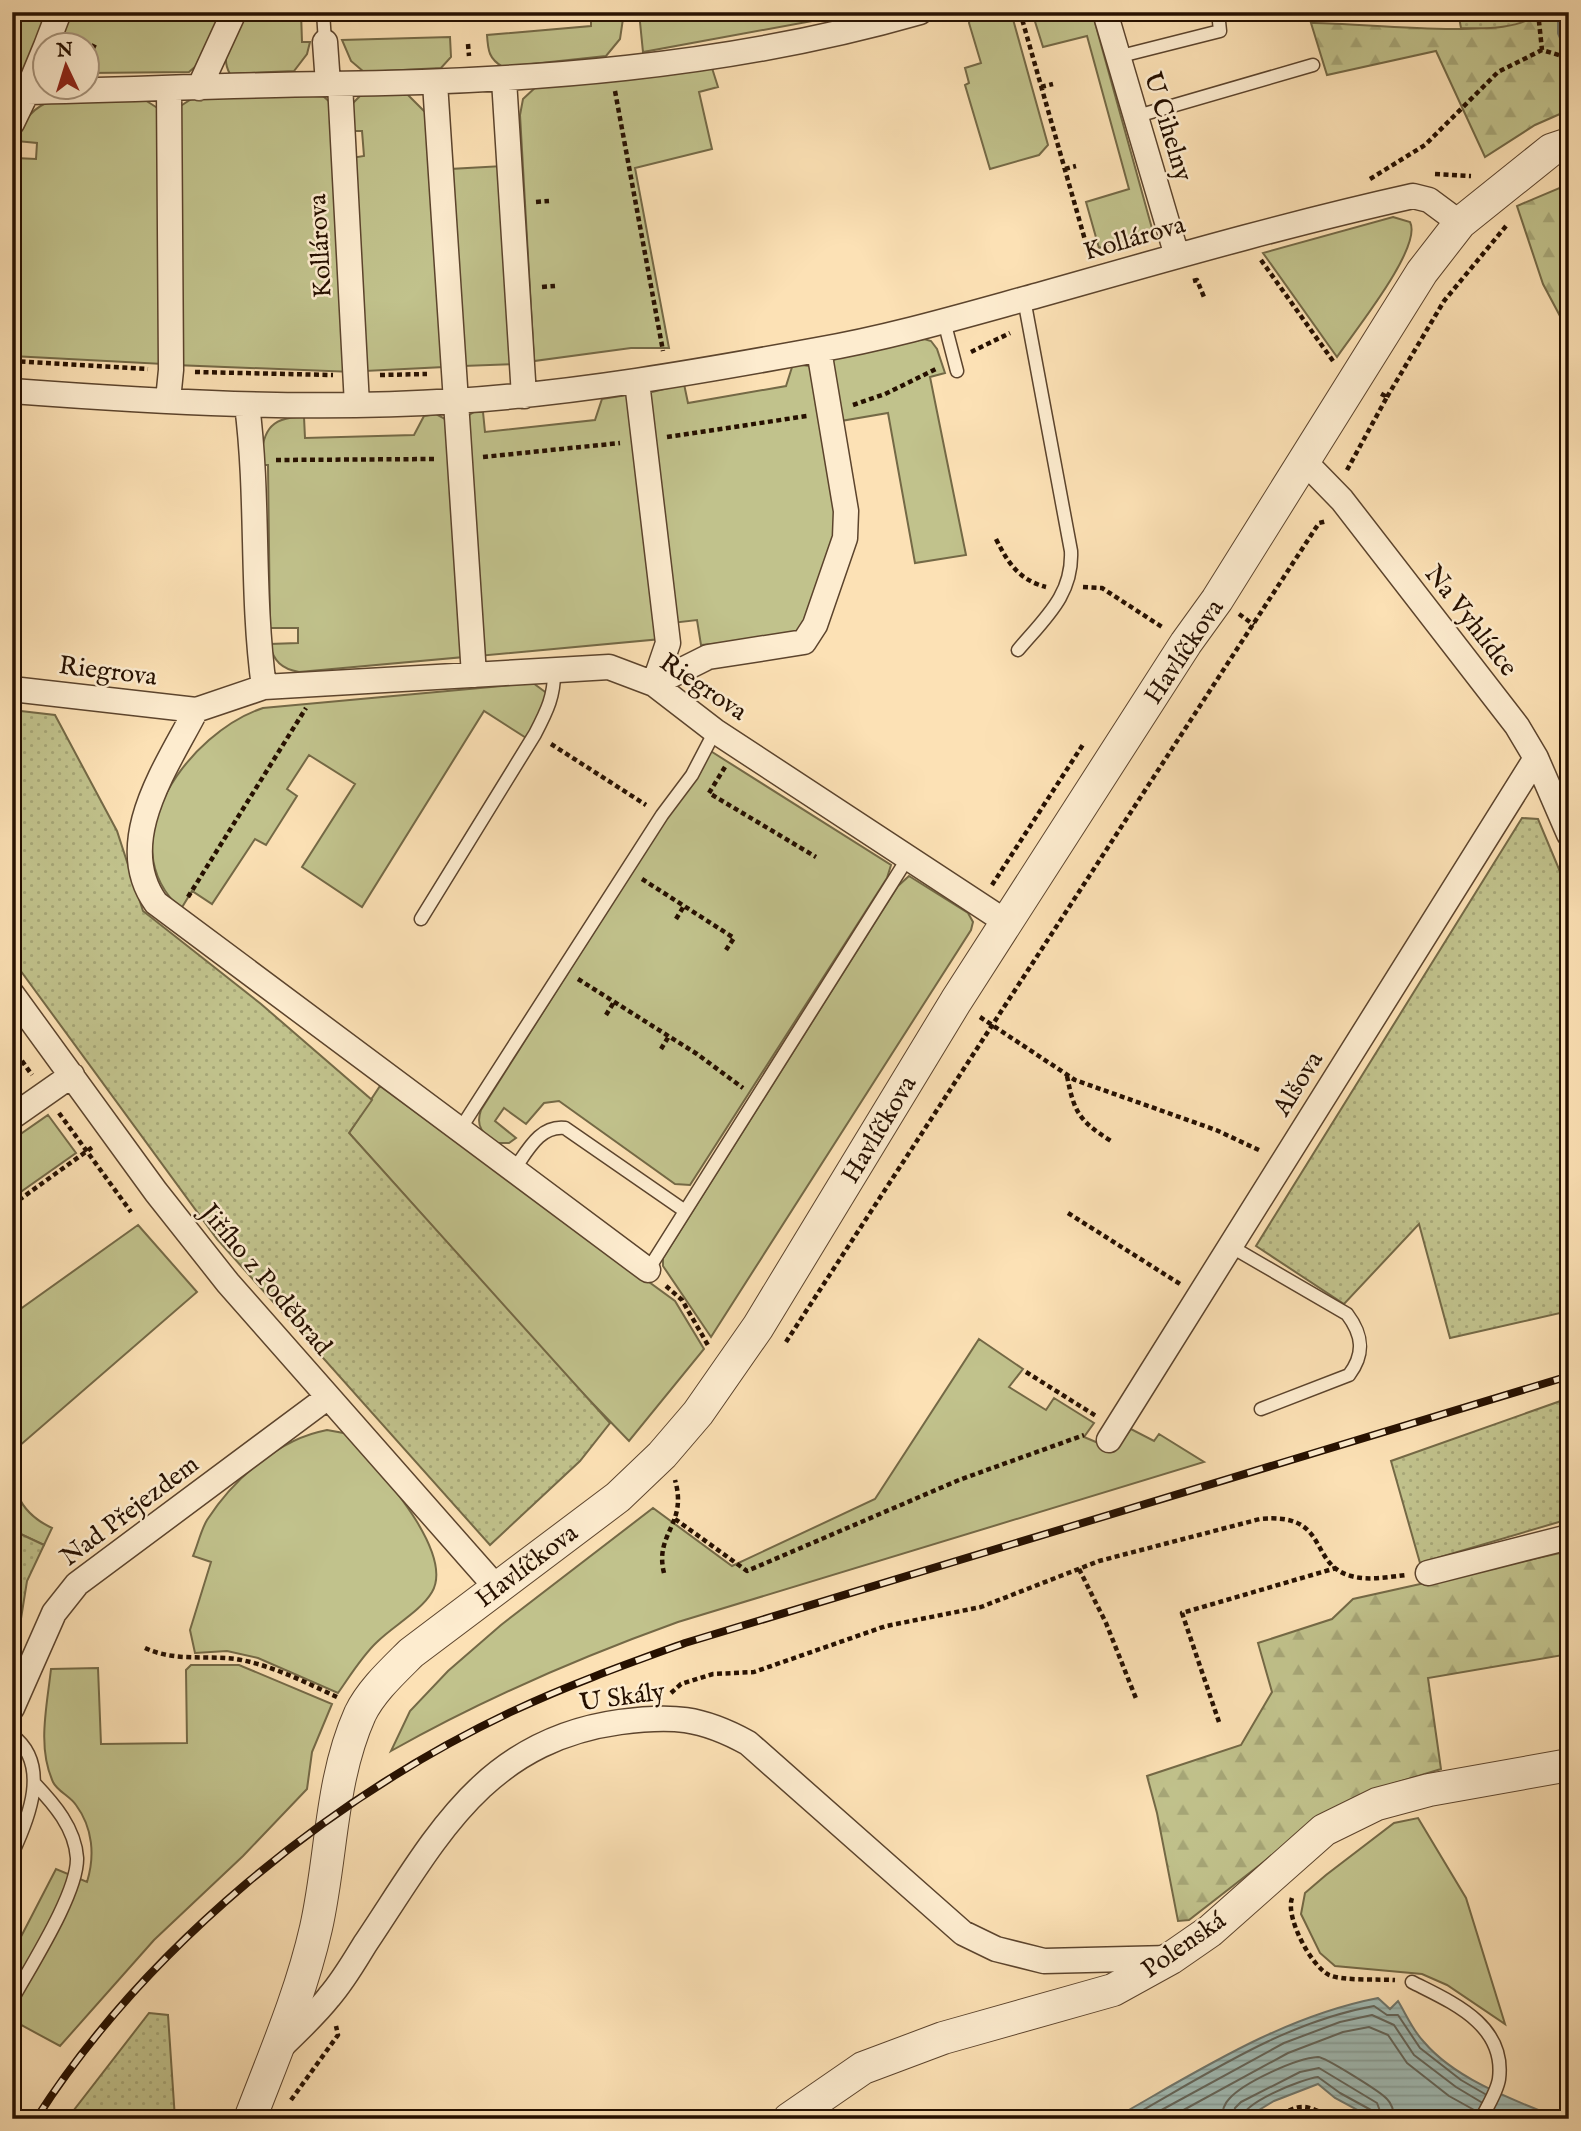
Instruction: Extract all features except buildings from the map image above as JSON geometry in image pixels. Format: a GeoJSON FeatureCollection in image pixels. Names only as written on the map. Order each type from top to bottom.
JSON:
{"type":"FeatureCollection","features":[{"type":"Feature","properties":{"kind":"street"},"geometry":{"type":"LineString","coordinates":[[52,32],[60,12]]}},
{"type":"Feature","properties":{"kind":"street"},"geometry":{"type":"LineString","coordinates":[[199,88],[234,12]]}},
{"type":"Feature","properties":{"kind":"street"},"geometry":{"type":"LineString","coordinates":[[27,92],[504,80],[611,70],[756,48],[920,12]]}},
{"type":"Feature","properties":{"kind":"street","name":"U Cihelny"},"geometry":{"type":"LineString","coordinates":[[1105,12],[1177,256]]}},
{"type":"Feature","properties":{"kind":"street","name":"Kollárova"},"geometry":{"type":"LineString","coordinates":[[326,42],[334,84],[357,405]]}},
{"type":"Feature","properties":{"kind":"street"},"geometry":{"type":"LineString","coordinates":[[12,122],[32,80]]}},
{"type":"Feature","properties":{"kind":"street"},"geometry":{"type":"LineString","coordinates":[[504,80],[524,396]]}},
{"type":"Feature","properties":{"kind":"street"},"geometry":{"type":"LineString","coordinates":[[435,83],[474,675]]}},
{"type":"Feature","properties":{"kind":"street"},"geometry":{"type":"LineString","coordinates":[[168,400],[171,370],[169,89]]}},
{"type":"Feature","properties":{"kind":"street","name":"Havlíčkova"},"geometry":{"type":"LineString","coordinates":[[250,2119],[306,1969],[317,1925],[342,1766],[361,1712],[384,1680],[411,1653],[618,1497],[662,1455],[698,1413],[758,1327],[956,1001],[1186,643],[1217,600],[1422,272],[1460,223],[1551,150],[1569,144]]}},
{"type":"Feature","properties":{"kind":"street","name":"Kollárova"},"geometry":{"type":"LineString","coordinates":[[12,391],[247,405],[454,402],[524,396],[637,382],[819,350],[944,321],[1337,213],[1413,196],[1429,200],[1460,223]]}},
{"type":"Feature","properties":{"kind":"street"},"geometry":{"type":"LineString","coordinates":[[654,684],[708,657],[804,642],[815,625],[845,538],[846,511],[819,350]]}},
{"type":"Feature","properties":{"kind":"street"},"geometry":{"type":"LineString","coordinates":[[637,382],[668,643],[654,684]]}},
{"type":"Feature","properties":{"kind":"street"},"geometry":{"type":"LineString","coordinates":[[247,405],[253,460],[258,643],[264,687]]}},
{"type":"Feature","properties":{"kind":"street","name":"Na Vyhlídce"},"geometry":{"type":"LineString","coordinates":[[1303,460],[1342,500],[1517,726],[1536,758],[1569,834]]}},
{"type":"Feature","properties":{"kind":"street","name":"Riegrova"},"geometry":{"type":"LineString","coordinates":[[12,689],[196,710],[264,687],[554,668],[609,667],[654,684],[715,731],[1006,922]]}},
{"type":"Feature","properties":{"kind":"street"},"geometry":{"type":"LineString","coordinates":[[196,710],[157,786],[141,830],[140,852],[145,884],[156,903],[458,1131],[648,1270]]}},
{"type":"Feature","properties":{"kind":"street","name":"Alšova"},"geometry":{"type":"LineString","coordinates":[[1100,1429],[1199,1297],[1536,758]]}},
{"type":"Feature","properties":{"kind":"street","name":"Jiřího z Poděbrad"},"geometry":{"type":"LineString","coordinates":[[12,994],[228,1283],[496,1587]]}},
{"type":"Feature","properties":{"kind":"street"},"geometry":{"type":"LineString","coordinates":[[12,1117],[72,1074]]}},
{"type":"Feature","properties":{"kind":"street","name":"Nad Přejezdem"},"geometry":{"type":"LineString","coordinates":[[12,1708],[54,1613],[76,1584],[328,1397]]}},
{"type":"Feature","properties":{"kind":"street"},"geometry":{"type":"LineString","coordinates":[[1428,1573],[1569,1536]]}},
{"type":"Feature","properties":{"kind":"street","name":"U Skály"},"geometry":{"type":"LineString","coordinates":[[274,2054],[330,1997],[450,1818],[481,1784],[521,1757],[560,1737],[599,1725],[658,1718],[685,1717],[719,1727],[747,1743],[963,1933],[996,1950],[1044,1961],[1171,1958]]}},
{"type":"Feature","properties":{"kind":"street","name":"Polenská"},"geometry":{"type":"LineString","coordinates":[[789,2119],[863,2068],[943,2038],[1113,1990],[1171,1958],[1210,1930],[1324,1830],[1367,1809],[1429,1790],[1569,1765]]}},
{"type":"Feature","properties":{"kind":"lane"},"geometry":{"type":"LineString","coordinates":[[323,12],[326,42]]}},
{"type":"Feature","properties":{"kind":"lane"},"geometry":{"type":"LineString","coordinates":[[1118,57],[1220,31],[1218,12]]}},
{"type":"Feature","properties":{"kind":"lane"},"geometry":{"type":"LineString","coordinates":[[1134,117],[1313,65]]}},
{"type":"Feature","properties":{"kind":"lane"},"geometry":{"type":"LineString","coordinates":[[1018,650],[1056,605],[1068,586],[1072,570],[1024,299]]}},
{"type":"Feature","properties":{"kind":"lane"},"geometry":{"type":"LineString","coordinates":[[944,321],[956,365]]}},
{"type":"Feature","properties":{"kind":"lane"},"geometry":{"type":"LineString","coordinates":[[421,919],[551,705],[555,688],[554,668]]}},
{"type":"Feature","properties":{"kind":"lane"},"geometry":{"type":"LineString","coordinates":[[458,1131],[662,815],[692,775],[715,731]]}},
{"type":"Feature","properties":{"kind":"lane"},"geometry":{"type":"LineString","coordinates":[[648,1270],[909,856]]}},
{"type":"Feature","properties":{"kind":"lane"},"geometry":{"type":"LineString","coordinates":[[513,1171],[544,1131],[553,1127],[565,1128],[685,1211]]}},
{"type":"Feature","properties":{"kind":"lane"},"geometry":{"type":"LineString","coordinates":[[1230,1247],[1347,1314],[1357,1327],[1362,1344],[1356,1366],[1349,1376],[1261,1409]]}},
{"type":"Feature","properties":{"kind":"lane"},"geometry":{"type":"LineString","coordinates":[[12,1735],[21,1741],[31,1759],[35,1784],[29,1811],[12,1854]]}},
{"type":"Feature","properties":{"kind":"lane"},"geometry":{"type":"LineString","coordinates":[[12,2000],[72,1886],[77,1858],[68,1828],[56,1806],[35,1784]]}},
{"type":"Feature","properties":{"kind":"lane"},"geometry":{"type":"LineString","coordinates":[[1412,1982],[1477,2018],[1492,2041],[1499,2080],[1481,2119]]}},
{"type":"Feature","properties":{"kind":"path"},"geometry":{"type":"LineString","coordinates":[[1020,12],[1098,278]]}},
{"type":"Feature","properties":{"kind":"path"},"geometry":{"type":"LineString","coordinates":[[1538,12],[1542,51]]}},
{"type":"Feature","properties":{"kind":"path"},"geometry":{"type":"LineString","coordinates":[[468,44],[469,56]]}},
{"type":"Feature","properties":{"kind":"path"},"geometry":{"type":"LineString","coordinates":[[1366,181],[1425,145],[1498,72],[1542,51],[1569,58]]}},
{"type":"Feature","properties":{"kind":"path"},"geometry":{"type":"LineString","coordinates":[[611,70],[662,349]]}},
{"type":"Feature","properties":{"kind":"path"},"geometry":{"type":"LineString","coordinates":[[1041,87],[1053,84]]}},
{"type":"Feature","properties":{"kind":"path"},"geometry":{"type":"LineString","coordinates":[[1065,169],[1076,166]]}},
{"type":"Feature","properties":{"kind":"path"},"geometry":{"type":"LineString","coordinates":[[1387,397],[1444,301],[1511,222]]}},
{"type":"Feature","properties":{"kind":"path"},"geometry":{"type":"LineString","coordinates":[[1188,282],[1196,280],[1204,297]]}},
{"type":"Feature","properties":{"kind":"path"},"geometry":{"type":"LineString","coordinates":[[253,460],[458,459],[644,441],[830,412],[885,394],[956,365],[1018,327],[1030,324]]}},
{"type":"Feature","properties":{"kind":"path"},"geometry":{"type":"LineString","coordinates":[[784,1344],[1319,523],[1326,520],[1332,524]]}},
{"type":"Feature","properties":{"kind":"path"},"geometry":{"type":"LineString","coordinates":[[1128,605],[1162,627]]}},
{"type":"Feature","properties":{"kind":"path"},"geometry":{"type":"LineString","coordinates":[[174,918],[321,685]]}},
{"type":"Feature","properties":{"kind":"path"},"geometry":{"type":"LineString","coordinates":[[535,734],[662,815]]}},
{"type":"Feature","properties":{"kind":"path"},"geometry":{"type":"LineString","coordinates":[[739,745],[709,793],[816,857]]}},
{"type":"Feature","properties":{"kind":"path"},"geometry":{"type":"LineString","coordinates":[[627,869],[734,938],[726,950]]}},
{"type":"Feature","properties":{"kind":"path"},"geometry":{"type":"LineString","coordinates":[[676,919],[684,906]]}},
{"type":"Feature","properties":{"kind":"path"},"geometry":{"type":"LineString","coordinates":[[562,969],[669,1036],[756,1098]]}},
{"type":"Feature","properties":{"kind":"path"},"geometry":{"type":"LineString","coordinates":[[956,1001],[1067,1075],[1216,1129],[1282,1163]]}},
{"type":"Feature","properties":{"kind":"path"},"geometry":{"type":"LineString","coordinates":[[606,1015],[614,1002]]}},
{"type":"Feature","properties":{"kind":"path"},"geometry":{"type":"LineString","coordinates":[[661,1049],[669,1036]]}},
{"type":"Feature","properties":{"kind":"path"},"geometry":{"type":"LineString","coordinates":[[12,1047],[131,1212]]}},
{"type":"Feature","properties":{"kind":"path"},"geometry":{"type":"LineString","coordinates":[[1067,1075],[1073,1108],[1089,1127],[1111,1141]]}},
{"type":"Feature","properties":{"kind":"path"},"geometry":{"type":"LineString","coordinates":[[12,1205],[113,1132]]}},
{"type":"Feature","properties":{"kind":"path"},"geometry":{"type":"LineString","coordinates":[[1068,1213],[1199,1297]]}},
{"type":"Feature","properties":{"kind":"path"},"geometry":{"type":"LineString","coordinates":[[682,1300],[709,1348]]}},
{"type":"Feature","properties":{"kind":"path"},"geometry":{"type":"LineString","coordinates":[[1027,1371],[1100,1429]]}},
{"type":"Feature","properties":{"kind":"path"},"geometry":{"type":"LineString","coordinates":[[675,1519],[747,1571],[958,1480],[1100,1429]]}},
{"type":"Feature","properties":{"kind":"path"},"geometry":{"type":"LineString","coordinates":[[664,1485],[674,1476],[680,1496],[675,1519],[659,1555],[664,1573]]}},
{"type":"Feature","properties":{"kind":"path"},"geometry":{"type":"LineString","coordinates":[[658,1718],[667,1697],[681,1684],[713,1674],[754,1672],[886,1626],[981,1606],[1098,1561],[1260,1519],[1281,1517],[1301,1523],[1313,1534],[1336,1568],[1350,1576],[1380,1578],[1428,1573]]}},
{"type":"Feature","properties":{"kind":"path"},"geometry":{"type":"LineString","coordinates":[[1219,1722],[1182,1613],[1336,1568]]}},
{"type":"Feature","properties":{"kind":"path"},"geometry":{"type":"LineString","coordinates":[[1079,1569],[1106,1623],[1137,1701]]}},
{"type":"Feature","properties":{"kind":"path"},"geometry":{"type":"LineString","coordinates":[[145,1648],[164,1657],[219,1657],[257,1663],[343,1700]]}},
{"type":"Feature","properties":{"kind":"path"},"geometry":{"type":"LineString","coordinates":[[1293,1894],[1290,1904],[1292,1923],[1312,1959],[1329,1975],[1412,1982]]}},
{"type":"Feature","properties":{"kind":"path"},"geometry":{"type":"LineString","coordinates":[[289,2102],[338,2035],[330,1997]]}},
{"type":"Feature","properties":{"kind":"path"},"geometry":{"type":"LineString","coordinates":[[1274,2119],[1289,2108],[1304,2106],[1333,2119]]}},
{"type":"Feature","properties":{"kind":"green space"},"geometry":{"type":"Polygon","coordinates":[[[12,12],[52,12],[42,32],[32,32],[32,52],[12,93],[12,12]]]}},
{"type":"Feature","properties":{"kind":"green space"},"geometry":{"type":"Polygon","coordinates":[[[65,12],[222,12],[196,66],[189,72],[102,73],[102,32],[57,32],[65,12]]]}},
{"type":"Feature","properties":{"kind":"green space"},"geometry":{"type":"Polygon","coordinates":[[[244,12],[301,12],[302,42],[310,42],[307,54],[294,71],[230,74],[227,51],[244,12]]]}},
{"type":"Feature","properties":{"kind":"green space"},"geometry":{"type":"Polygon","coordinates":[[[591,12],[624,12],[620,39],[606,56],[503,67],[490,54],[487,35],[591,26],[591,12]]]}},
{"type":"Feature","properties":{"kind":"green space"},"geometry":{"type":"Polygon","coordinates":[[[639,12],[861,12],[643,52],[639,12]]]}},
{"type":"Feature","properties":{"kind":"green space"},"geometry":{"type":"Polygon","coordinates":[[[971,12],[1011,12],[1048,145],[1039,155],[990,169],[965,85],[969,83],[965,68],[981,63],[969,23],[971,12]]]}},
{"type":"Feature","properties":{"kind":"green space"},"geometry":{"type":"Polygon","coordinates":[[[1032,12],[1092,12],[1153,232],[1099,248],[1086,202],[1129,189],[1087,36],[1043,47],[1032,12]]]}},
{"type":"Feature","properties":{"kind":"green space"},"geometry":{"type":"Polygon","coordinates":[[[1458,12],[1541,12],[1523,22],[1503,27],[1461,28],[1458,12]]]}},
{"type":"Feature","properties":{"kind":"green space"},"geometry":{"type":"Polygon","coordinates":[[[1541,12],[1569,12],[1569,110],[1535,125],[1485,157],[1436,51],[1327,75],[1311,23],[1465,29],[1496,27],[1522,21],[1541,12]]]}},
{"type":"Feature","properties":{"kind":"green space"},"geometry":{"type":"Polygon","coordinates":[[[450,37],[451,57],[441,68],[364,72],[351,61],[342,40],[450,37]]]}},
{"type":"Feature","properties":{"kind":"green space"},"geometry":{"type":"Polygon","coordinates":[[[712,68],[718,87],[699,92],[712,149],[635,168],[669,348],[631,348],[534,361],[520,115],[523,99],[537,86],[712,68]]]}},
{"type":"Feature","properties":{"kind":"green space"},"geometry":{"type":"Polygon","coordinates":[[[407,94],[425,112],[444,367],[365,371],[351,158],[364,156],[362,131],[349,131],[353,103],[361,95],[407,94]]]}},
{"type":"Feature","properties":{"kind":"green space"},"geometry":{"type":"Polygon","coordinates":[[[322,95],[333,105],[353,372],[175,365],[179,107],[193,98],[322,95]]]}},
{"type":"Feature","properties":{"kind":"green space"},"geometry":{"type":"Polygon","coordinates":[[[145,100],[159,109],[163,364],[12,356],[12,152],[16,153],[16,158],[36,159],[37,143],[17,141],[16,146],[13,145],[29,115],[46,103],[145,100]]]}},
{"type":"Feature","properties":{"kind":"green space"},"geometry":{"type":"Polygon","coordinates":[[[503,166],[515,364],[463,366],[450,169],[503,166]]]}},
{"type":"Feature","properties":{"kind":"green space"},"geometry":{"type":"Polygon","coordinates":[[[1569,184],[1569,333],[1543,284],[1517,206],[1569,184]]]}},
{"type":"Feature","properties":{"kind":"green space"},"geometry":{"type":"Polygon","coordinates":[[[1393,217],[1410,222],[1411,234],[1406,250],[1384,290],[1337,357],[1263,253],[1393,217]]]}},
{"type":"Feature","properties":{"kind":"green space"},"geometry":{"type":"Polygon","coordinates":[[[924,339],[931,341],[937,349],[945,373],[930,377],[966,555],[915,563],[888,413],[835,422],[829,365],[836,358],[924,339]]]}},
{"type":"Feature","properties":{"kind":"green space"},"geometry":{"type":"Polygon","coordinates":[[[793,364],[810,366],[838,520],[806,626],[786,638],[701,645],[697,620],[672,623],[648,393],[684,384],[688,403],[786,386],[793,364]]]}},
{"type":"Feature","properties":{"kind":"green space"},"geometry":{"type":"Polygon","coordinates":[[[627,395],[661,639],[478,656],[466,417],[474,412],[483,412],[485,432],[595,420],[602,399],[627,395]]]}},
{"type":"Feature","properties":{"kind":"green space"},"geometry":{"type":"Polygon","coordinates":[[[436,414],[447,420],[464,657],[299,672],[288,669],[276,660],[270,644],[298,643],[298,628],[270,628],[268,465],[260,465],[265,436],[269,429],[282,420],[304,417],[305,438],[414,435],[424,416],[436,414]]]}},
{"type":"Feature","properties":{"kind":"green space"},"geometry":{"type":"Polygon","coordinates":[[[533,683],[552,697],[531,741],[484,711],[362,907],[302,867],[355,784],[309,755],[287,789],[297,796],[266,845],[255,839],[212,904],[192,891],[181,909],[160,882],[152,853],[155,822],[167,792],[185,764],[209,740],[235,721],[263,708],[533,683]]]}},
{"type":"Feature","properties":{"kind":"green space"},"geometry":{"type":"Polygon","coordinates":[[[12,710],[55,715],[117,831],[143,911],[261,1004],[372,1100],[349,1133],[610,1423],[580,1461],[490,1545],[217,1239],[12,959],[12,710]]]}},
{"type":"Feature","properties":{"kind":"green space"},"geometry":{"type":"Polygon","coordinates":[[[709,750],[891,865],[887,878],[690,1185],[675,1184],[559,1101],[544,1103],[526,1124],[504,1108],[495,1121],[516,1138],[509,1143],[497,1143],[481,1130],[481,1110],[709,750]]]}},
{"type":"Feature","properties":{"kind":"green space"},"geometry":{"type":"Polygon","coordinates":[[[1522,818],[1538,819],[1569,893],[1569,1311],[1450,1338],[1419,1224],[1344,1304],[1256,1246],[1522,818]]]}},
{"type":"Feature","properties":{"kind":"green space"},"geometry":{"type":"Polygon","coordinates":[[[909,876],[968,913],[973,922],[971,930],[711,1337],[663,1266],[663,1258],[898,886],[909,876]]]}},
{"type":"Feature","properties":{"kind":"green space"},"geometry":{"type":"Polygon","coordinates":[[[380,1086],[675,1301],[704,1349],[629,1441],[568,1378],[349,1133],[380,1086]]]}},
{"type":"Feature","properties":{"kind":"green space"},"geometry":{"type":"Polygon","coordinates":[[[48,1115],[76,1153],[12,1198],[12,1140],[48,1115]]]}},
{"type":"Feature","properties":{"kind":"green space"},"geometry":{"type":"Polygon","coordinates":[[[138,1225],[197,1292],[18,1447],[13,1473],[15,1484],[23,1505],[52,1528],[44,1545],[12,1530],[12,1315],[138,1225]]]}},
{"type":"Feature","properties":{"kind":"green space"},"geometry":{"type":"Polygon","coordinates":[[[979,1339],[1023,1369],[1009,1387],[1046,1410],[1054,1398],[1094,1423],[1084,1437],[1115,1450],[1131,1429],[1154,1441],[1159,1434],[1204,1462],[678,1622],[532,1680],[391,1751],[410,1711],[448,1671],[501,1625],[653,1508],[732,1566],[875,1499],[979,1339]]]}},
{"type":"Feature","properties":{"kind":"green space"},"geometry":{"type":"Polygon","coordinates":[[[1569,1398],[1569,1519],[1420,1563],[1391,1461],[1569,1398]]]}},
{"type":"Feature","properties":{"kind":"green space"},"geometry":{"type":"Polygon","coordinates":[[[327,1430],[349,1434],[393,1487],[423,1532],[433,1554],[436,1575],[432,1592],[427,1599],[372,1648],[338,1693],[258,1658],[227,1651],[195,1653],[190,1630],[211,1562],[193,1556],[207,1520],[230,1490],[258,1463],[291,1442],[327,1430]]]}},
{"type":"Feature","properties":{"kind":"green space"},"geometry":{"type":"Polygon","coordinates":[[[12,1530],[44,1545],[27,1581],[12,1675],[12,1530]]]}},
{"type":"Feature","properties":{"kind":"green space"},"geometry":{"type":"Polygon","coordinates":[[[1569,1551],[1569,1654],[1428,1678],[1441,1769],[1392,1784],[1314,1823],[1189,1920],[1178,1921],[1147,1776],[1241,1745],[1272,1692],[1258,1643],[1332,1619],[1353,1599],[1569,1551]]]}},
{"type":"Feature","properties":{"kind":"green space"},"geometry":{"type":"Polygon","coordinates":[[[191,1665],[239,1665],[332,1704],[312,1752],[307,1789],[243,1856],[154,1940],[60,2046],[12,2020],[12,1954],[56,1869],[87,1882],[91,1862],[91,1842],[86,1823],[73,1802],[53,1782],[45,1755],[44,1726],[51,1669],[98,1668],[101,1744],[187,1743],[186,1670],[191,1665]]]}},
{"type":"Feature","properties":{"kind":"green space"},"geometry":{"type":"Polygon","coordinates":[[[1418,1818],[1466,1898],[1505,2024],[1447,1985],[1422,1974],[1335,1966],[1320,1953],[1301,1914],[1305,1893],[1326,1875],[1394,1823],[1418,1818]]]}},
{"type":"Feature","properties":{"kind":"green space"},"geometry":{"type":"Polygon","coordinates":[[[149,2013],[168,2015],[175,2119],[67,2119],[149,2013]]]}},
{"type":"Feature","properties":{"kind":"water"},"geometry":{"type":"Polygon","coordinates":[[[1378,1998],[1390,2009],[1398,2001],[1420,2038],[1453,2068],[1488,2088],[1561,2119],[1374,2119],[1335,2098],[1318,2084],[1274,2101],[1244,2119],[1113,2119],[1274,2032],[1308,2018],[1378,1998]]]}},
{"type":"Feature","properties":{"kind":"waterway"},"geometry":{"type":"LineString","coordinates":[[1561,12],[1561,33],[1569,51]]}},
{"type":"Feature","properties":{"kind":"railway"},"geometry":{"type":"LineString","coordinates":[[36,2119],[81,2056],[131,1995],[187,1937],[247,1883],[310,1833],[376,1787],[444,1746],[513,1711],[685,1643],[1569,1376]]}}]}
